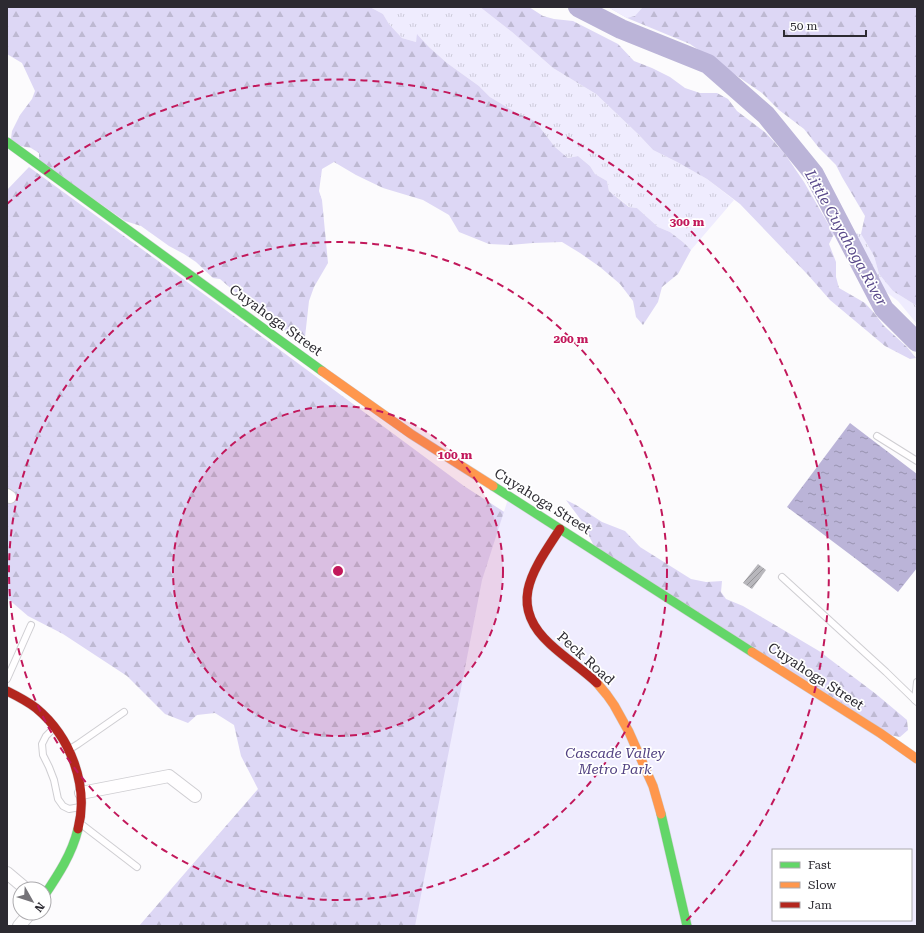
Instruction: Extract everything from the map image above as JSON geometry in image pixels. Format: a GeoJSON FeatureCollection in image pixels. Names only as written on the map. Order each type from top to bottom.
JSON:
{"type":"FeatureCollection","features":[{"type":"Feature","properties":{"kind":"street","name":"Cuyahoga Street"},"geometry":{"type":"LineString","coordinates":[[7,142],[411,434],[862,721],[917,759]]}},
{"type":"Feature","properties":{"kind":"street","name":"Peck Road"},"geometry":{"type":"LineString","coordinates":[[560,529],[530,581],[526,600],[528,610],[540,635],[552,647],[586,673],[609,698],[632,738],[655,791],[687,926]]}},
{"type":"Feature","properties":{"kind":"street"},"geometry":{"type":"LineString","coordinates":[[7,691],[24,700],[38,710],[50,722],[61,736],[77,771],[81,793],[80,823],[77,837],[67,862],[52,884]]}},
{"type":"Feature","properties":{"kind":"street"},"geometry":{"type":"LineString","coordinates":[[81,793],[169,776],[195,796]]}},
{"type":"Feature","properties":{"kind":"street"},"geometry":{"type":"LineString","coordinates":[[7,873],[16,881]]}},
{"type":"Feature","properties":{"kind":"lane"},"geometry":{"type":"LineString","coordinates":[[877,436],[917,461]]}},
{"type":"Feature","properties":{"kind":"lane"},"geometry":{"type":"LineString","coordinates":[[782,577],[916,701]]}},
{"type":"Feature","properties":{"kind":"lane"},"geometry":{"type":"LineString","coordinates":[[7,679],[31,625]]}},
{"type":"Feature","properties":{"kind":"lane"},"geometry":{"type":"LineString","coordinates":[[916,701],[917,682]]}},
{"type":"Feature","properties":{"kind":"lane"},"geometry":{"type":"LineString","coordinates":[[68,750],[124,712]]}},
{"type":"Feature","properties":{"kind":"lane"},"geometry":{"type":"LineString","coordinates":[[54,728],[46,736],[42,744],[43,755],[54,780],[58,799],[63,806],[69,809],[81,807]]}},
{"type":"Feature","properties":{"kind":"lane"},"geometry":{"type":"LineString","coordinates":[[80,823],[137,867]]}},
{"type":"Feature","properties":{"kind":"green space"},"geometry":{"type":"Polygon","coordinates":[[[7,7],[370,7],[383,14],[389,24],[402,38],[416,42],[417,34],[447,63],[479,86],[490,97],[515,112],[535,121],[555,147],[568,158],[578,156],[590,166],[595,174],[607,181],[609,191],[629,207],[637,208],[658,227],[670,232],[691,250],[678,274],[662,287],[658,302],[643,325],[636,317],[633,301],[620,284],[600,267],[562,242],[510,245],[489,244],[459,232],[449,215],[423,200],[383,188],[334,162],[322,169],[319,191],[322,200],[328,263],[314,287],[309,301],[305,337],[296,338],[283,329],[271,316],[248,303],[220,279],[213,278],[196,262],[169,246],[141,226],[125,221],[39,161],[39,153],[31,148],[16,145],[11,139],[12,131],[20,115],[32,99],[35,91],[22,63],[7,54],[7,7]]]}},
{"type":"Feature","properties":{"kind":"green space"},"geometry":{"type":"Polygon","coordinates":[[[370,7],[480,7],[512,32],[553,68],[596,94],[653,150],[707,179],[734,200],[691,250],[670,232],[658,227],[637,208],[630,207],[609,191],[607,181],[595,174],[590,166],[578,156],[568,158],[555,147],[535,121],[515,112],[490,97],[479,86],[447,63],[418,35],[416,42],[402,38],[389,24],[383,14],[370,7]]]}},
{"type":"Feature","properties":{"kind":"green space"},"geometry":{"type":"Polygon","coordinates":[[[480,7],[529,7],[543,16],[573,21],[618,44],[634,61],[670,77],[685,88],[700,93],[717,93],[728,99],[737,111],[766,133],[785,154],[804,182],[834,234],[829,244],[836,262],[836,277],[839,288],[865,303],[884,326],[907,347],[916,358],[910,359],[885,346],[830,300],[740,204],[707,179],[653,150],[596,94],[553,68],[512,32],[480,7]]]}},
{"type":"Feature","properties":{"kind":"green space"},"geometry":{"type":"Polygon","coordinates":[[[608,7],[916,7],[917,306],[893,291],[879,274],[874,256],[861,234],[865,216],[836,165],[819,148],[804,129],[779,110],[762,93],[690,44],[627,18],[608,7]]]}},
{"type":"Feature","properties":{"kind":"green space"},"geometry":{"type":"Polygon","coordinates":[[[608,7],[643,7],[635,16],[627,18],[608,7]]]}},
{"type":"Feature","properties":{"kind":"green space"},"geometry":{"type":"Polygon","coordinates":[[[29,167],[464,486],[690,632],[917,783],[917,926],[139,926],[258,789],[241,756],[234,725],[215,713],[197,715],[188,723],[165,714],[127,676],[63,634],[28,616],[7,598],[7,190],[29,167]]]}},
{"type":"Feature","properties":{"kind":"green space"},"geometry":{"type":"Polygon","coordinates":[[[851,233],[861,234],[874,256],[879,274],[893,291],[917,306],[917,324],[898,301],[878,286],[863,261],[851,233]]]}},
{"type":"Feature","properties":{"kind":"green space","name":"Cascade Valley Metro Park"},"geometry":{"type":"Polygon","coordinates":[[[509,496],[917,759],[917,926],[415,926],[482,580],[509,496]]]}},
{"type":"Feature","properties":{"kind":"green space"},"geometry":{"type":"Polygon","coordinates":[[[566,500],[602,522],[625,531],[640,547],[691,579],[706,582],[722,581],[721,592],[726,599],[743,606],[819,651],[876,694],[907,720],[908,730],[900,737],[880,733],[597,552],[581,520],[566,500]]]}},
{"type":"Feature","properties":{"kind":"water"},"geometry":{"type":"Polygon","coordinates":[[[850,423],[917,474],[917,568],[898,592],[787,507],[850,423]]]}},
{"type":"Feature","properties":{"kind":"building"},"geometry":{"type":"Polygon","coordinates":[[[758,564],[766,570],[752,589],[743,583],[758,564]]]}},
{"type":"Feature","properties":{"kind":"waterway","name":"Little Cuyahoga River"},"geometry":{"type":"LineString","coordinates":[[578,7],[621,29],[708,64],[766,115],[814,174],[884,309],[917,342]]}},
{"type":"Feature","properties":{"kind":"traffic: fast"},"geometry":{"type":"LineString","coordinates":[[7,142],[322,371]]}},
{"type":"Feature","properties":{"kind":"traffic: fast"},"geometry":{"type":"LineString","coordinates":[[493,486],[752,652]]}},
{"type":"Feature","properties":{"kind":"traffic: fast"},"geometry":{"type":"LineString","coordinates":[[661,814],[687,926]]}},
{"type":"Feature","properties":{"kind":"traffic: fast"},"geometry":{"type":"LineString","coordinates":[[52,883],[68,856],[78,829]]}},
{"type":"Feature","properties":{"kind":"traffic: slow"},"geometry":{"type":"LineString","coordinates":[[322,371],[411,434],[493,486]]}},
{"type":"Feature","properties":{"kind":"traffic: slow"},"geometry":{"type":"LineString","coordinates":[[752,652],[880,733],[917,759]]}},
{"type":"Feature","properties":{"kind":"traffic: slow"},"geometry":{"type":"LineString","coordinates":[[597,683],[614,705],[629,732],[653,786],[661,814]]}},
{"type":"Feature","properties":{"kind":"traffic: jam"},"geometry":{"type":"LineString","coordinates":[[560,529],[541,558],[534,572],[529,586],[527,601],[529,615],[537,629],[550,644],[597,683]]}},
{"type":"Feature","properties":{"kind":"traffic: jam"},"geometry":{"type":"LineString","coordinates":[[7,691],[36,708],[59,733],[68,748],[79,779],[81,813],[78,829]]}}]}
